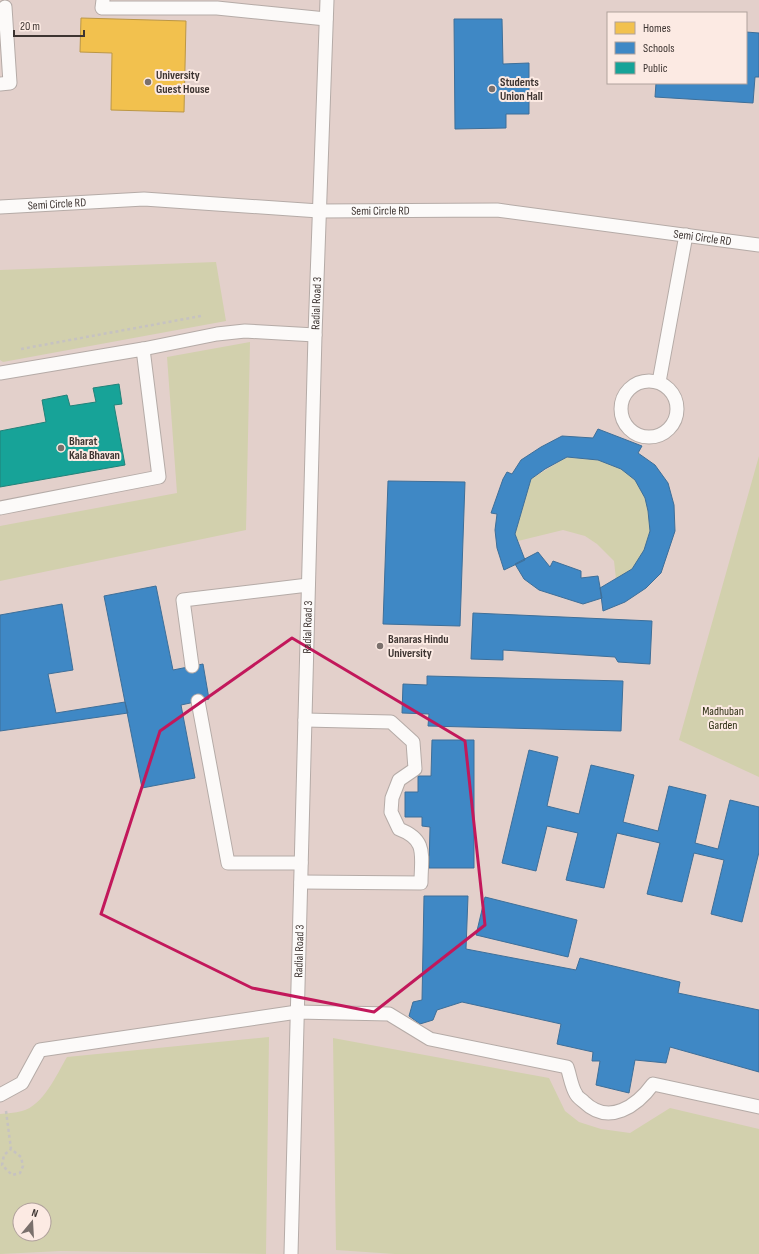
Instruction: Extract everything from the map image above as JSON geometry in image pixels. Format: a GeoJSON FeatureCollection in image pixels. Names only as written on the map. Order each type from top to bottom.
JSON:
{"type":"FeatureCollection","features":[{"type":"Feature","properties":{"kind":"lane"},"geometry":{"type":"LineString","coordinates":[[103,0],[102,8],[213,4],[326,20]]}},
{"type":"Feature","properties":{"kind":"lane","name":"Radial Road 3"},"geometry":{"type":"LineString","coordinates":[[291,1254],[308,585],[326,0]]}},
{"type":"Feature","properties":{"kind":"lane"},"geometry":{"type":"LineString","coordinates":[[0,84],[10,83],[5,7]]}},
{"type":"Feature","properties":{"kind":"lane","name":"Semi Circle RD"},"geometry":{"type":"LineString","coordinates":[[0,207],[144,199],[319,211],[497,210],[759,246]]}},
{"type":"Feature","properties":{"kind":"lane"},"geometry":{"type":"LineString","coordinates":[[659,382],[686,235]]}},
{"type":"Feature","properties":{"kind":"lane"},"geometry":{"type":"LineString","coordinates":[[0,373],[143,349],[217,334],[245,331],[315,335]]}},
{"type":"Feature","properties":{"kind":"lane"},"geometry":{"type":"LineString","coordinates":[[0,508],[159,477],[143,349]]}},
{"type":"Feature","properties":{"kind":"lane"},"geometry":{"type":"LineString","coordinates":[[650,380],[659,382],[674,394],[677,403],[677,413],[674,422],[668,430],[660,435],[640,436],[625,424],[620,408],[622,399],[633,385],[650,380]]}},
{"type":"Feature","properties":{"kind":"lane"},"geometry":{"type":"LineString","coordinates":[[192,666],[183,600],[308,585]]}},
{"type":"Feature","properties":{"kind":"lane"},"geometry":{"type":"LineString","coordinates":[[198,701],[228,863],[301,863]]}},
{"type":"Feature","properties":{"kind":"lane"},"geometry":{"type":"LineString","coordinates":[[301,882],[421,883],[421,847],[413,834],[399,829],[391,812],[392,798],[399,780],[415,769],[413,742],[391,722],[305,720]]}},
{"type":"Feature","properties":{"kind":"lane"},"geometry":{"type":"LineString","coordinates":[[2,1095],[22,1084],[40,1050],[297,1012],[388,1014],[430,1039],[567,1067],[576,1094],[591,1109],[607,1114],[624,1111],[643,1098],[653,1084],[759,1107]]}},
{"type":"Feature","properties":{"kind":"path"},"geometry":{"type":"LineString","coordinates":[[15,350],[206,316]]}},
{"type":"Feature","properties":{"kind":"path"},"geometry":{"type":"LineString","coordinates":[[2,1095],[11,1149],[21,1157],[23,1166],[20,1173],[12,1175],[2,1165],[4,1155],[11,1149]]}},
{"type":"Feature","properties":{"kind":"highlighted area"},"geometry":{"type":"Polygon","coordinates":[[[292,638],[465,741],[485,925],[374,1012],[252,988],[101,914],[160,731],[292,638]]]}},
{"type":"Feature","properties":{"kind":"shaded area","name":"Banaras Hindu University"},"geometry":{"type":"Polygon","coordinates":[[[0,0],[759,0],[759,1254],[0,1254],[0,0]]]}},
{"type":"Feature","properties":{"kind":"green space"},"geometry":{"type":"Polygon","coordinates":[[[216,262],[226,321],[3,362],[0,360],[0,270],[216,262]]]}},
{"type":"Feature","properties":{"kind":"green space"},"geometry":{"type":"Polygon","coordinates":[[[250,342],[246,530],[0,581],[0,526],[177,493],[167,357],[250,342]]]}},
{"type":"Feature","properties":{"kind":"green space","name":"Madhuban Garden"},"geometry":{"type":"Polygon","coordinates":[[[759,456],[759,777],[679,740],[759,456]]]}},
{"type":"Feature","properties":{"kind":"green space"},"geometry":{"type":"Polygon","coordinates":[[[567,457],[598,460],[621,469],[635,480],[645,498],[650,531],[644,550],[632,569],[616,579],[614,561],[597,544],[585,536],[563,530],[518,541],[515,534],[531,479],[567,457]]]}},
{"type":"Feature","properties":{"kind":"green space"},"geometry":{"type":"Polygon","coordinates":[[[269,1037],[266,1254],[61,1251],[0,1254],[0,1114],[14,1113],[30,1108],[43,1096],[67,1057],[269,1037]]]}},
{"type":"Feature","properties":{"kind":"green space"},"geometry":{"type":"Polygon","coordinates":[[[333,1038],[549,1078],[565,1111],[579,1122],[601,1129],[630,1133],[670,1108],[759,1129],[759,1254],[395,1254],[336,1250],[333,1038]]]}},
{"type":"Feature","properties":{"kind":"building: Homes","name":"University Guest House"},"geometry":{"type":"Polygon","coordinates":[[[81,18],[186,21],[184,112],[111,110],[112,53],[80,52],[81,18]]]}},
{"type":"Feature","properties":{"kind":"building: Schools","name":"Students Union Hall"},"geometry":{"type":"Polygon","coordinates":[[[454,19],[502,19],[503,64],[529,63],[529,114],[506,114],[506,128],[455,129],[454,19]]]}},
{"type":"Feature","properties":{"kind":"building: Schools"},"geometry":{"type":"Polygon","coordinates":[[[747,32],[759,33],[759,77],[755,77],[753,103],[655,97],[656,84],[747,84],[747,32]]]}},
{"type":"Feature","properties":{"kind":"building: Schools"},"geometry":{"type":"Polygon","coordinates":[[[598,429],[642,446],[638,453],[655,465],[668,483],[674,505],[675,531],[661,573],[646,588],[625,602],[603,611],[600,588],[632,569],[644,550],[650,531],[645,498],[635,480],[621,469],[598,460],[567,457],[545,469],[531,479],[515,534],[525,560],[504,570],[497,548],[495,530],[497,514],[491,513],[503,479],[507,472],[512,474],[521,460],[562,436],[593,438],[598,429]]]}},
{"type":"Feature","properties":{"kind":"building: Schools"},"geometry":{"type":"Polygon","coordinates":[[[388,481],[465,482],[460,626],[383,624],[388,481]]]}},
{"type":"Feature","properties":{"kind":"building: Schools"},"geometry":{"type":"Polygon","coordinates":[[[538,552],[550,567],[553,561],[581,571],[581,578],[598,576],[602,598],[583,604],[539,590],[524,579],[515,564],[538,552]]]}},
{"type":"Feature","properties":{"kind":"building: Schools"},"geometry":{"type":"Polygon","coordinates":[[[156,586],[173,670],[203,664],[209,699],[181,705],[195,778],[142,788],[104,596],[156,586]]]}},
{"type":"Feature","properties":{"kind":"building: Schools"},"geometry":{"type":"Polygon","coordinates":[[[62,604],[73,670],[48,674],[56,713],[125,702],[128,713],[0,731],[0,615],[62,604]]]}},
{"type":"Feature","properties":{"kind":"building: Schools"},"geometry":{"type":"Polygon","coordinates":[[[473,613],[652,621],[650,664],[618,662],[615,657],[503,650],[503,660],[471,659],[473,613]]]}},
{"type":"Feature","properties":{"kind":"building: Schools"},"geometry":{"type":"Polygon","coordinates":[[[427,676],[623,681],[621,731],[428,726],[429,714],[402,713],[403,684],[427,685],[427,676]]]}},
{"type":"Feature","properties":{"kind":"building: Schools"},"geometry":{"type":"Polygon","coordinates":[[[432,740],[474,740],[474,868],[429,868],[430,827],[422,826],[422,817],[405,817],[405,792],[418,792],[418,776],[431,776],[432,740]]]}},
{"type":"Feature","properties":{"kind":"building: Schools"},"geometry":{"type":"Polygon","coordinates":[[[529,750],[558,757],[547,806],[579,814],[591,765],[634,775],[623,822],[658,831],[669,786],[706,795],[695,843],[718,849],[730,800],[759,807],[759,852],[742,922],[711,914],[724,860],[694,853],[682,902],[647,894],[660,843],[617,833],[604,888],[566,880],[578,833],[547,826],[536,871],[502,863],[529,750]]]}},
{"type":"Feature","properties":{"kind":"building: Schools"},"geometry":{"type":"Polygon","coordinates":[[[424,896],[468,896],[466,949],[576,970],[580,958],[680,982],[678,993],[759,1010],[759,1072],[670,1047],[666,1063],[635,1060],[629,1093],[596,1085],[600,1061],[592,1061],[593,1052],[557,1044],[561,1024],[462,1002],[437,1010],[433,1020],[420,1024],[409,1016],[413,1002],[422,1000],[424,896]]]}},
{"type":"Feature","properties":{"kind":"building: Schools"},"geometry":{"type":"Polygon","coordinates":[[[485,897],[577,920],[568,957],[476,935],[485,897]]]}},
{"type":"Feature","properties":{"kind":"building: Public","name":"Bharat Kala Bhavan"},"geometry":{"type":"Polygon","coordinates":[[[119,384],[122,404],[114,405],[125,465],[0,487],[0,431],[46,422],[42,400],[67,395],[70,406],[96,402],[93,388],[119,384]]]}},
{"type":"Feature","properties":{"kind":"place","name":"University Guest House"},"geometry":{"type":"Point","coordinates":[148,82]}},
{"type":"Feature","properties":{"kind":"place","name":"Students Union Hall"},"geometry":{"type":"Point","coordinates":[492,89]}},
{"type":"Feature","properties":{"kind":"place","name":"Bharat Kala Bhavan"},"geometry":{"type":"Point","coordinates":[61,448]}},
{"type":"Feature","properties":{"kind":"place","name":"Banaras Hindu University"},"geometry":{"type":"Point","coordinates":[380,646]}}]}
